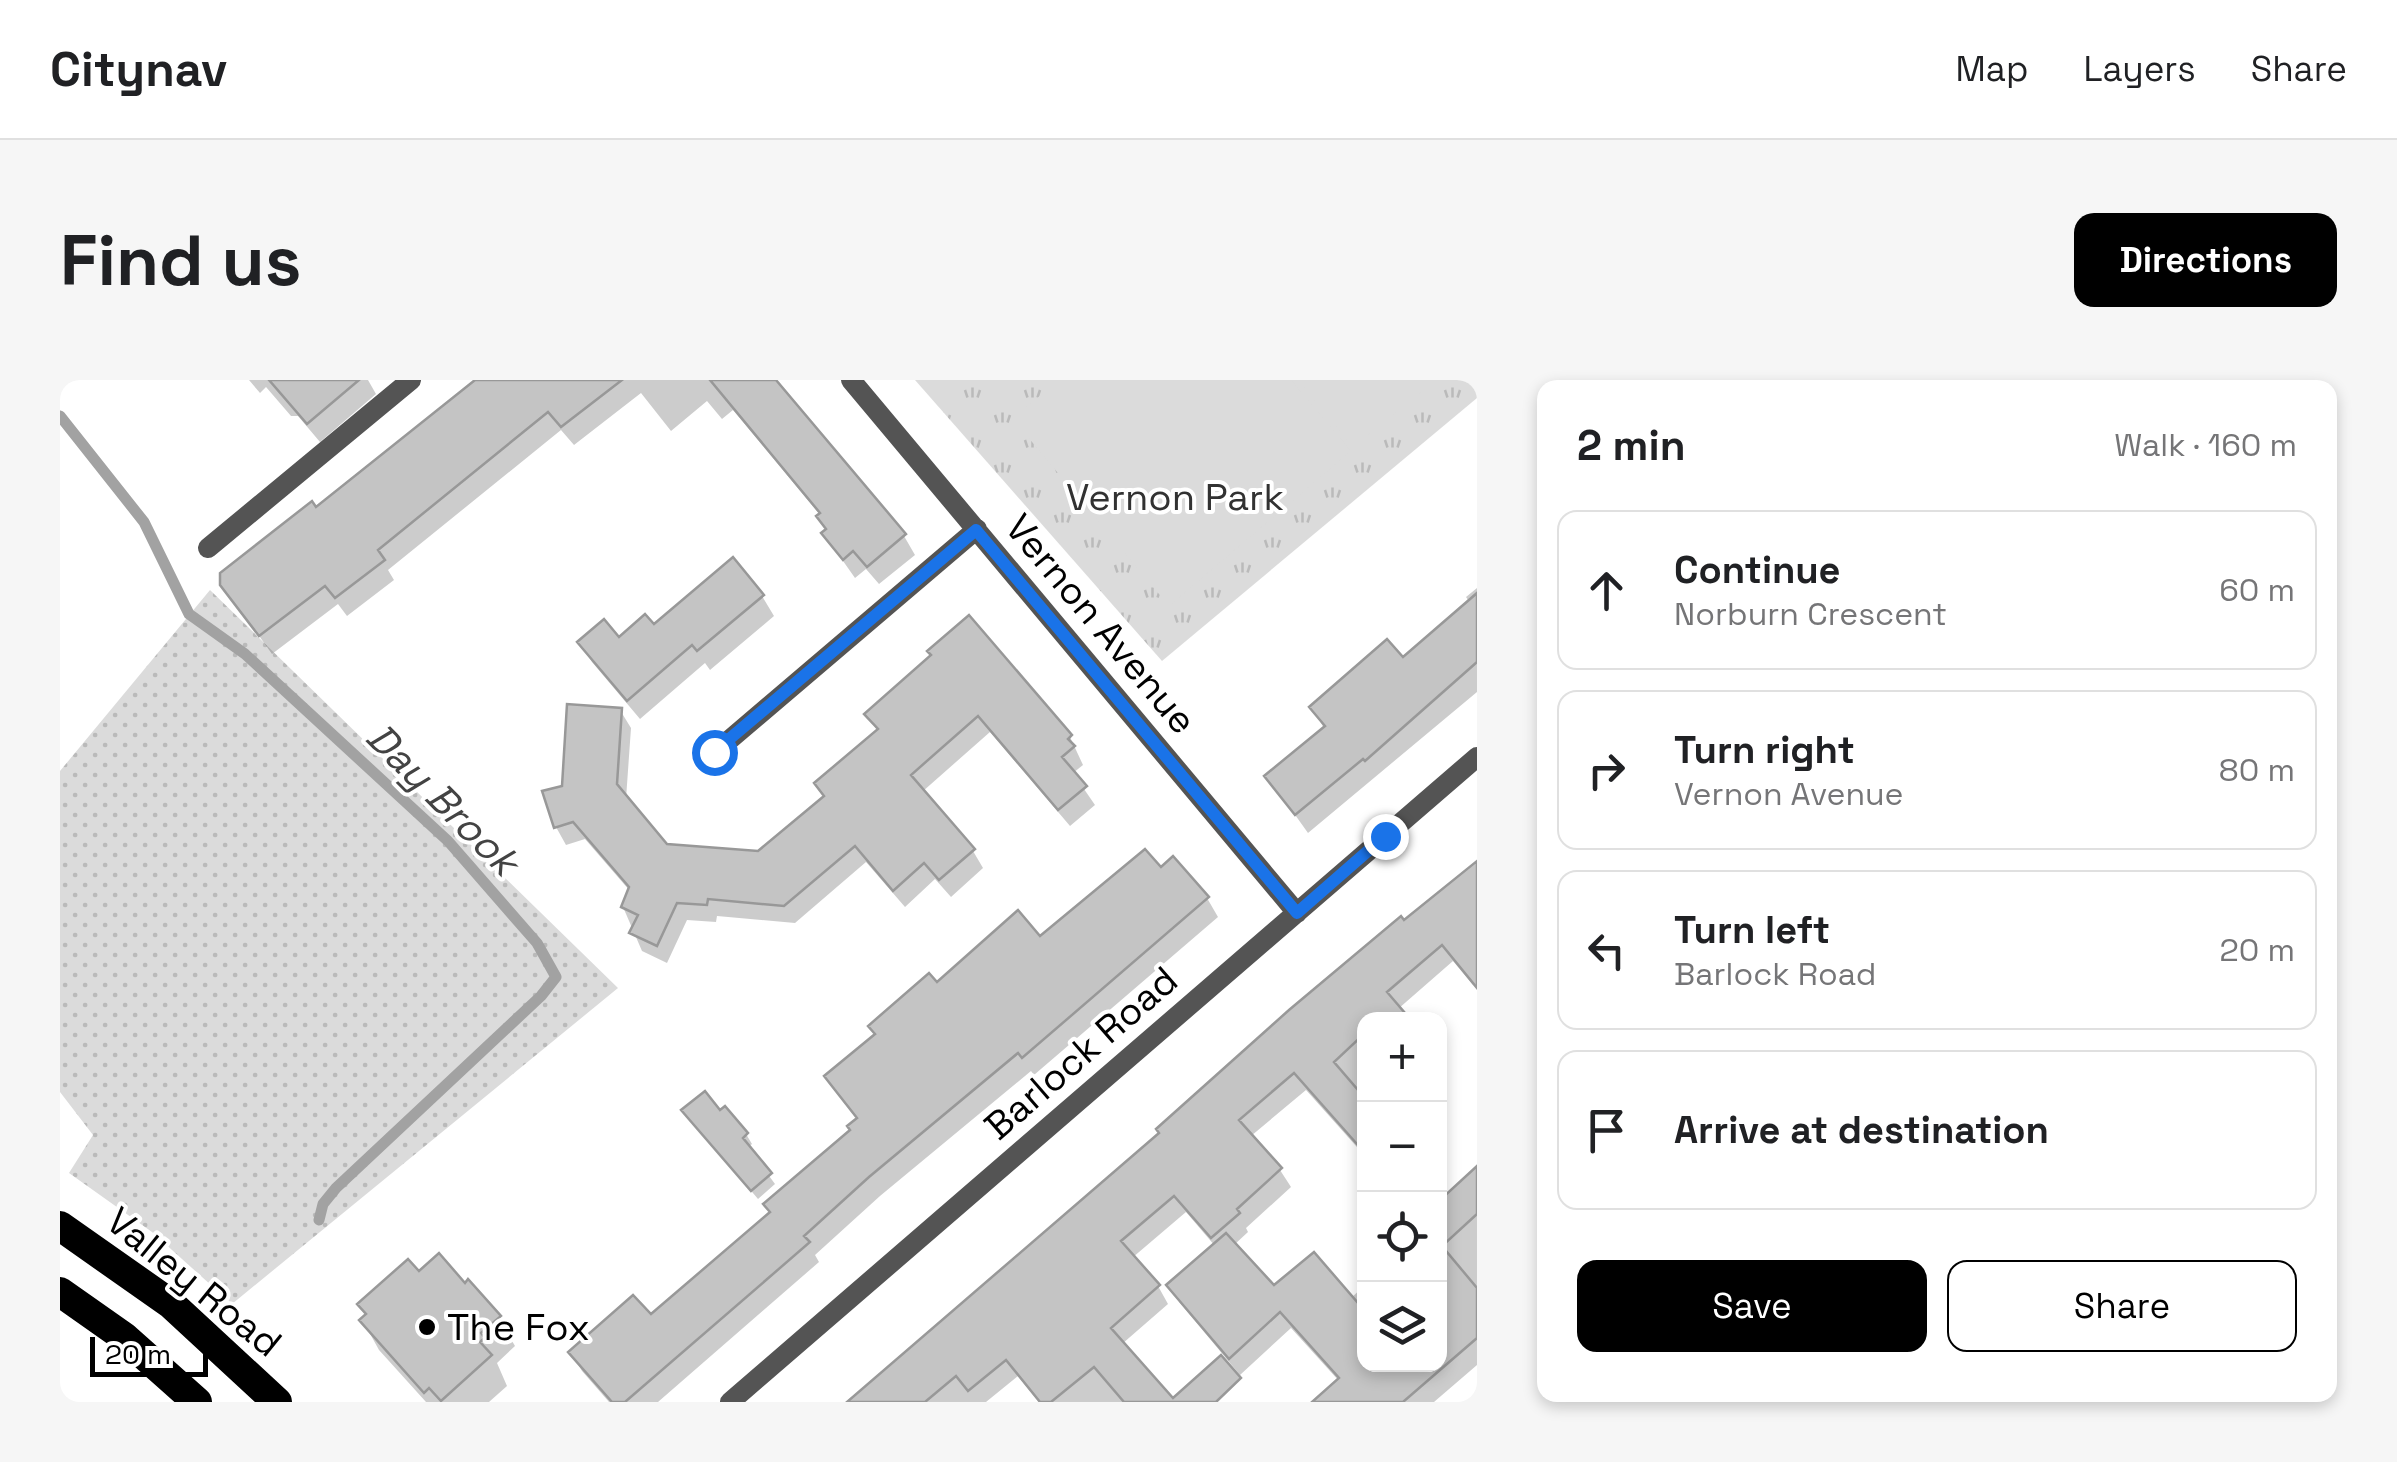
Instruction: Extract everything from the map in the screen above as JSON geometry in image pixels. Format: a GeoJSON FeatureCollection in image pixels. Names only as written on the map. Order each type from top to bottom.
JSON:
{"type":"FeatureCollection","features":[{"type":"Feature","properties":{"kind":"highway","name":"Valley Road"},"geometry":{"type":"LineString","coordinates":[[60,1226],[171,1304],[276,1402]]}},
{"type":"Feature","properties":{"kind":"highway"},"geometry":{"type":"LineString","coordinates":[[60,1292],[124,1337],[197,1402]]}},
{"type":"Feature","properties":{"kind":"street"},"geometry":{"type":"LineString","coordinates":[[208,548],[410,380]]}},
{"type":"Feature","properties":{"kind":"street","name":"Vernon Avenue"},"geometry":{"type":"LineString","coordinates":[[851,380],[1297,913]]}},
{"type":"Feature","properties":{"kind":"street"},"geometry":{"type":"LineString","coordinates":[[714,752],[976,530]]}},
{"type":"Feature","properties":{"kind":"street","name":"Barlock Road"},"geometry":{"type":"LineString","coordinates":[[730,1402],[1477,757]]}},
{"type":"Feature","properties":{"kind":"green space","name":"Vernon Park"},"geometry":{"type":"Polygon","coordinates":[[[915,380],[1477,380],[1477,398],[1162,661],[915,380]]]}},
{"type":"Feature","properties":{"kind":"green space"},"geometry":{"type":"Polygon","coordinates":[[[1060,380],[1291,380],[1351,451],[1169,606],[1012,418],[1060,380]]]}},
{"type":"Feature","properties":{"kind":"green space"},"geometry":{"type":"Polygon","coordinates":[[[1298,380],[1436,380],[1353,447],[1298,380]]]}},
{"type":"Feature","properties":{"kind":"green space"},"geometry":{"type":"Polygon","coordinates":[[[210,590],[618,988],[232,1304],[152,1232],[69,1173],[93,1135],[60,1092],[60,771],[210,590]]]}},
{"type":"Feature","properties":{"kind":"building"},"geometry":{"type":"Polygon","coordinates":[[[269,380],[359,380],[307,424],[269,380]]]}},
{"type":"Feature","properties":{"kind":"building"},"geometry":{"type":"Polygon","coordinates":[[[475,380],[622,380],[561,427],[548,412],[378,550],[385,560],[335,598],[325,586],[259,636],[220,585],[220,573],[312,501],[316,507],[475,380]]]}},
{"type":"Feature","properties":{"kind":"building"},"geometry":{"type":"Polygon","coordinates":[[[710,380],[776,380],[906,534],[867,567],[853,551],[843,560],[821,533],[826,529],[816,516],[820,513],[710,380]]]}},
{"type":"Feature","properties":{"kind":"building"},"geometry":{"type":"Polygon","coordinates":[[[733,557],[764,595],[697,651],[692,645],[627,701],[577,642],[604,619],[619,637],[645,614],[654,624],[733,557]]]}},
{"type":"Feature","properties":{"kind":"building"},"geometry":{"type":"Polygon","coordinates":[[[1477,593],[1477,662],[1365,761],[1295,815],[1264,776],[1325,726],[1309,707],[1387,639],[1403,657],[1477,593]]]}},
{"type":"Feature","properties":{"kind":"building"},"geometry":{"type":"Polygon","coordinates":[[[969,615],[1072,735],[1068,739],[1075,746],[1062,757],[1087,786],[1058,810],[978,716],[911,775],[975,849],[939,880],[924,863],[893,891],[855,846],[784,906],[708,899],[707,905],[677,903],[657,946],[629,933],[638,915],[621,907],[629,887],[573,822],[554,828],[542,791],[562,786],[567,704],[622,708],[617,784],[667,844],[758,851],[824,796],[814,783],[878,729],[864,714],[931,655],[927,651],[969,615]]]}},
{"type":"Feature","properties":{"kind":"building"},"geometry":{"type":"Polygon","coordinates":[[[1145,849],[1161,867],[1173,856],[1209,897],[1022,1058],[1018,1053],[869,1177],[804,1236],[810,1242],[625,1402],[612,1402],[568,1352],[633,1295],[651,1314],[770,1212],[763,1204],[850,1130],[847,1126],[857,1118],[824,1076],[875,1034],[868,1026],[929,973],[937,982],[1018,910],[1040,936],[1145,849]]]}},
{"type":"Feature","properties":{"kind":"building"},"geometry":{"type":"Polygon","coordinates":[[[1477,861],[1477,988],[1442,945],[1387,992],[1404,1012],[1357,1012],[1357,1041],[1334,1062],[1357,1089],[1357,1144],[1294,1073],[1239,1120],[1282,1168],[1237,1209],[1240,1213],[1211,1238],[1174,1196],[1121,1241],[1160,1285],[1111,1328],[1173,1398],[1221,1355],[1241,1378],[1216,1402],[1124,1402],[1094,1367],[1051,1402],[1040,1402],[1006,1360],[968,1391],[956,1376],[925,1402],[847,1402],[1159,1133],[1156,1129],[1289,1010],[1401,916],[1404,920],[1477,861]]]}},
{"type":"Feature","properties":{"kind":"building"},"geometry":{"type":"Polygon","coordinates":[[[705,1091],[720,1110],[725,1106],[748,1133],[743,1138],[772,1173],[751,1191],[681,1110],[705,1091]]]}},
{"type":"Feature","properties":{"kind":"building"},"geometry":{"type":"Polygon","coordinates":[[[1477,1166],[1477,1214],[1447,1241],[1447,1194],[1477,1166]]]}},
{"type":"Feature","properties":{"kind":"building"},"geometry":{"type":"Polygon","coordinates":[[[1226,1233],[1274,1285],[1314,1252],[1357,1302],[1357,1372],[1438,1372],[1403,1402],[1312,1402],[1339,1378],[1280,1312],[1229,1359],[1166,1285],[1226,1233]]]}},
{"type":"Feature","properties":{"kind":"building"},"geometry":{"type":"Polygon","coordinates":[[[1447,1252],[1477,1288],[1477,1338],[1447,1364],[1447,1252]]]}},
{"type":"Feature","properties":{"kind":"building","name":"The Fox"},"geometry":{"type":"Polygon","coordinates":[[[439,1253],[501,1316],[481,1333],[485,1338],[480,1342],[492,1355],[441,1401],[429,1388],[424,1393],[359,1320],[366,1314],[357,1304],[408,1259],[419,1271],[439,1253]]]}},
{"type":"Feature","properties":{"kind":"waterway","name":"Day Brook"},"geometry":{"type":"LineString","coordinates":[[60,416],[144,522],[189,614],[245,654],[448,841],[537,943],[556,977],[541,996],[336,1188],[323,1204],[319,1220]]}},
{"type":"Feature","properties":{"kind":"place","name":"The Fox"},"geometry":{"type":"Point","coordinates":[427,1327]}},
{"type":"Feature","properties":{"kind":"route"},"geometry":{"type":"LineString","coordinates":[[714,752],[976,530],[1297,913],[1385,836]]}}]}
